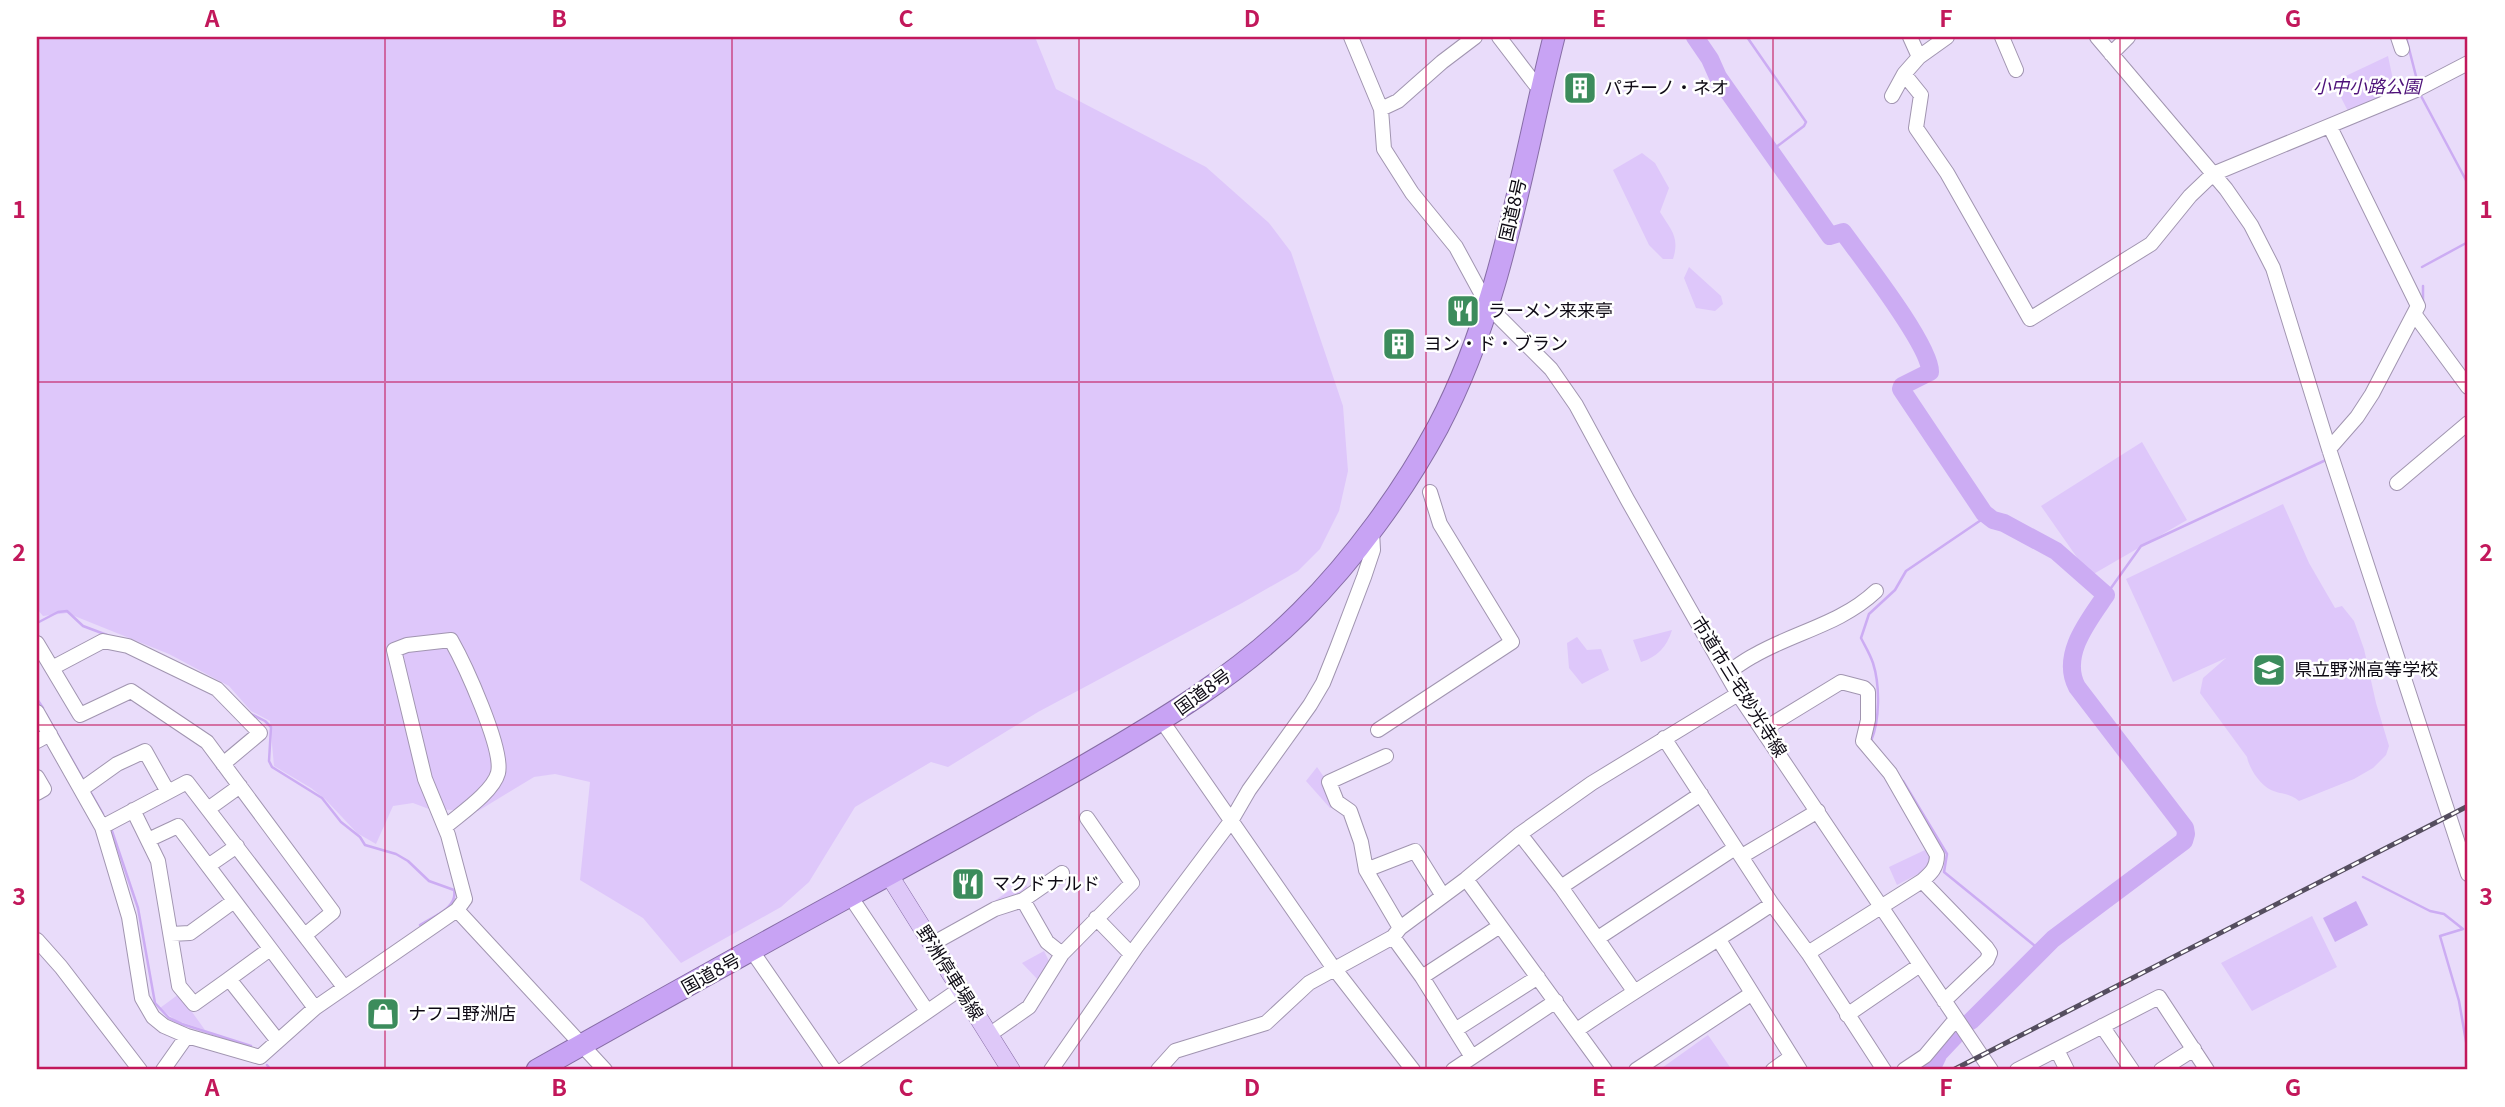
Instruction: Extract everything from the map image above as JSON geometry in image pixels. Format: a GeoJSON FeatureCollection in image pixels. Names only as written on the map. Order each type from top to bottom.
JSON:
{"type":"FeatureCollection","features":[{"type":"Feature","properties":{"kind":"highway","name":"国道8号"},"geometry":{"type":"LineString","coordinates":[[537,1070],[889,876],[1162,721],[1276,636],[1304,610],[1372,531],[1415,466],[1439,425],[1478,337],[1506,241],[1554,37]]}},
{"type":"Feature","properties":{"kind":"main road","name":"野洲停車場線"},"geometry":{"type":"LineString","coordinates":[[889,876],[1011,1070]]}},
{"type":"Feature","properties":{"kind":"street","name":"市道市三宅妙光寺線"},"geometry":{"type":"LineString","coordinates":[[1351,37],[1381,109],[1384,149],[1412,193],[1456,247],[1488,306],[1550,369],[1576,405],[1738,694],[1991,1070]]}},
{"type":"Feature","properties":{"kind":"street"},"geometry":{"type":"LineString","coordinates":[[1381,109],[1398,101],[1475,37]]}},
{"type":"Feature","properties":{"kind":"street"},"geometry":{"type":"LineString","coordinates":[[1499,37],[1535,84],[1542,86]]}},
{"type":"Feature","properties":{"kind":"street"},"geometry":{"type":"LineString","coordinates":[[1910,37],[1919,57]]}},
{"type":"Feature","properties":{"kind":"street"},"geometry":{"type":"LineString","coordinates":[[1892,96],[1904,74],[1919,57],[1947,37]]}},
{"type":"Feature","properties":{"kind":"street"},"geometry":{"type":"LineString","coordinates":[[2002,37],[2016,70]]}},
{"type":"Feature","properties":{"kind":"street"},"geometry":{"type":"LineString","coordinates":[[2097,37],[2213,174],[2251,225],[2273,268],[2329,449],[2468,874]]}},
{"type":"Feature","properties":{"kind":"street"},"geometry":{"type":"LineString","coordinates":[[2111,54],[2128,37]]}},
{"type":"Feature","properties":{"kind":"street"},"geometry":{"type":"LineString","coordinates":[[1904,74],[1921,95],[1916,128],[1947,173],[2031,319],[2151,244],[2190,196],[2213,174],[2416,90],[2468,63]]}},
{"type":"Feature","properties":{"kind":"street"},"geometry":{"type":"LineString","coordinates":[[2329,449],[2357,417],[2418,306],[2330,127]]}},
{"type":"Feature","properties":{"kind":"street"},"geometry":{"type":"LineString","coordinates":[[2415,314],[2468,387]]}},
{"type":"Feature","properties":{"kind":"street"},"geometry":{"type":"LineString","coordinates":[[2397,483],[2468,424]]}},
{"type":"Feature","properties":{"kind":"street"},"geometry":{"type":"LineString","coordinates":[[1378,730],[1512,642],[1440,524],[1430,492]]}},
{"type":"Feature","properties":{"kind":"street"},"geometry":{"type":"LineString","coordinates":[[1051,1070],[1131,954],[1231,821],[1249,790],[1323,683],[1373,550],[1372,531]]}},
{"type":"Feature","properties":{"kind":"street"},"geometry":{"type":"LineString","coordinates":[[1727,673],[1755,654],[1845,614],[1876,591]]}},
{"type":"Feature","properties":{"kind":"street"},"geometry":{"type":"LineString","coordinates":[[37,712],[43,738],[82,789],[102,827],[130,917],[142,998],[159,1022],[187,1036],[233,1051],[260,1056],[315,1008],[457,910],[465,899],[445,827],[425,779],[394,650],[407,645],[451,640],[497,746],[498,772],[489,789],[445,827]]}},
{"type":"Feature","properties":{"kind":"street"},"geometry":{"type":"LineString","coordinates":[[52,668],[103,641],[128,646],[217,689],[260,733],[223,764]]}},
{"type":"Feature","properties":{"kind":"street"},"geometry":{"type":"LineString","coordinates":[[37,643],[80,715],[131,691],[207,742],[333,912],[305,936]]}},
{"type":"Feature","properties":{"kind":"street"},"geometry":{"type":"LineString","coordinates":[[1764,729],[1841,682],[1864,688],[1868,692],[1868,720],[1863,741],[1890,773],[1937,855],[1933,872],[1922,881],[1808,953]]}},
{"type":"Feature","properties":{"kind":"street"},"geometry":{"type":"LineString","coordinates":[[1158,1070],[1175,1051],[1266,1023],[1309,983],[1336,970],[1397,932],[1520,834],[1592,783],[1738,694]]}},
{"type":"Feature","properties":{"kind":"street"},"geometry":{"type":"LineString","coordinates":[[1162,721],[1336,970],[1413,1070]]}},
{"type":"Feature","properties":{"kind":"street"},"geometry":{"type":"LineString","coordinates":[[1664,738],[1884,1070]]}},
{"type":"Feature","properties":{"kind":"street"},"geometry":{"type":"LineString","coordinates":[[82,789],[117,764],[145,751],[168,792]]}},
{"type":"Feature","properties":{"kind":"street"},"geometry":{"type":"LineString","coordinates":[[1386,756],[1329,782],[1337,802],[1350,811],[1359,835],[1366,870],[1397,932],[1472,1057]]}},
{"type":"Feature","properties":{"kind":"street"},"geometry":{"type":"LineString","coordinates":[[37,777],[44,789],[37,793]]}},
{"type":"Feature","properties":{"kind":"street"},"geometry":{"type":"LineString","coordinates":[[102,827],[187,782],[344,987]]}},
{"type":"Feature","properties":{"kind":"street"},"geometry":{"type":"LineString","coordinates":[[208,809],[240,786]]}},
{"type":"Feature","properties":{"kind":"street"},"geometry":{"type":"LineString","coordinates":[[1561,887],[1701,794]]}},
{"type":"Feature","properties":{"kind":"street"},"geometry":{"type":"LineString","coordinates":[[133,810],[158,861],[179,986],[194,1004],[270,948]]}},
{"type":"Feature","properties":{"kind":"street"},"geometry":{"type":"LineString","coordinates":[[1598,938],[1739,852],[1818,811]]}},
{"type":"Feature","properties":{"kind":"street"},"geometry":{"type":"LineString","coordinates":[[989,1035],[1029,1007],[1062,954],[1132,883],[1087,818]]}},
{"type":"Feature","properties":{"kind":"street"},"geometry":{"type":"LineString","coordinates":[[148,840],[178,826],[315,1008]]}},
{"type":"Feature","properties":{"kind":"street"},"geometry":{"type":"LineString","coordinates":[[1520,834],[1634,991]]}},
{"type":"Feature","properties":{"kind":"street"},"geometry":{"type":"LineString","coordinates":[[208,866],[237,846]]}},
{"type":"Feature","properties":{"kind":"street"},"geometry":{"type":"LineString","coordinates":[[1366,870],[1415,851],[1443,897]]}},
{"type":"Feature","properties":{"kind":"street"},"geometry":{"type":"LineString","coordinates":[[932,944],[995,909],[1023,900],[1062,873]]}},
{"type":"Feature","properties":{"kind":"street"},"geometry":{"type":"LineString","coordinates":[[1466,879],[1605,1070]]}},
{"type":"Feature","properties":{"kind":"street"},"geometry":{"type":"LineString","coordinates":[[1922,881],[1990,953],[1987,960],[1944,1002]]}},
{"type":"Feature","properties":{"kind":"street"},"geometry":{"type":"LineString","coordinates":[[850,896],[927,1011]]}},
{"type":"Feature","properties":{"kind":"street"},"geometry":{"type":"LineString","coordinates":[[1023,900],[1047,942],[1062,954]]}},
{"type":"Feature","properties":{"kind":"street"},"geometry":{"type":"LineString","coordinates":[[171,934],[190,933],[234,901]]}},
{"type":"Feature","properties":{"kind":"street"},"geometry":{"type":"LineString","coordinates":[[1577,1030],[1772,904]]}},
{"type":"Feature","properties":{"kind":"street"},"geometry":{"type":"LineString","coordinates":[[457,910],[605,1070]]}},
{"type":"Feature","properties":{"kind":"street"},"geometry":{"type":"LineString","coordinates":[[1096,918],[1131,954]]}},
{"type":"Feature","properties":{"kind":"street"},"geometry":{"type":"LineString","coordinates":[[1422,977],[1500,926]]}},
{"type":"Feature","properties":{"kind":"street"},"geometry":{"type":"LineString","coordinates":[[37,940],[75,984],[141,1070]]}},
{"type":"Feature","properties":{"kind":"street"},"geometry":{"type":"LineString","coordinates":[[1719,940],[1800,1070]]}},
{"type":"Feature","properties":{"kind":"street"},"geometry":{"type":"LineString","coordinates":[[752,951],[834,1070]]}},
{"type":"Feature","properties":{"kind":"street"},"geometry":{"type":"LineString","coordinates":[[1847,1015],[1920,965]]}},
{"type":"Feature","properties":{"kind":"street"},"geometry":{"type":"LineString","coordinates":[[1455,1030],[1538,977]]}},
{"type":"Feature","properties":{"kind":"street"},"geometry":{"type":"LineString","coordinates":[[229,979],[278,1041]]}},
{"type":"Feature","properties":{"kind":"street"},"geometry":{"type":"LineString","coordinates":[[843,1070],[960,989]]}},
{"type":"Feature","properties":{"kind":"street"},"geometry":{"type":"LineString","coordinates":[[1636,1070],[1751,994]]}},
{"type":"Feature","properties":{"kind":"street"},"geometry":{"type":"LineString","coordinates":[[2017,1070],[2159,997],[2207,1070]]}},
{"type":"Feature","properties":{"kind":"street"},"geometry":{"type":"LineString","coordinates":[[1453,1070],[1556,1001]]}},
{"type":"Feature","properties":{"kind":"street"},"geometry":{"type":"LineString","coordinates":[[1904,1070],[1925,1056],[1956,1019]]}},
{"type":"Feature","properties":{"kind":"street"},"geometry":{"type":"LineString","coordinates":[[2102,1026],[2132,1070]]}},
{"type":"Feature","properties":{"kind":"street"},"geometry":{"type":"LineString","coordinates":[[163,1070],[187,1036]]}},
{"type":"Feature","properties":{"kind":"street"},"geometry":{"type":"LineString","coordinates":[[2161,1070],[2194,1049]]}},
{"type":"Feature","properties":{"kind":"street"},"geometry":{"type":"LineString","coordinates":[[2057,1050],[2067,1070]]}},
{"type":"Feature","properties":{"kind":"street"},"geometry":{"type":"LineString","coordinates":[[1773,1070],[1791,1057]]}},
{"type":"Feature","properties":{"kind":"green space"},"geometry":{"type":"Polygon","coordinates":[[[37,37],[1035,37],[1056,89],[1206,167],[1269,223],[1291,252],[1343,406],[1348,471],[1339,511],[1320,549],[1298,571],[1038,712],[948,767],[931,762],[855,807],[809,882],[781,907],[681,963],[643,918],[580,880],[590,782],[555,774],[534,777],[478,811],[429,809],[413,803],[393,806],[376,844],[357,833],[311,788],[274,766],[270,721],[251,711],[229,686],[169,654],[67,613],[43,616],[37,609],[37,37]]]}},
{"type":"Feature","properties":{"kind":"green space","name":"小中小路公園"},"geometry":{"type":"Polygon","coordinates":[[[2388,56],[2396,94],[2350,115],[2333,82],[2388,56]]]}},
{"type":"Feature","properties":{"kind":"green space"},"geometry":{"type":"Polygon","coordinates":[[[1642,153],[1655,163],[1669,188],[1660,212],[1675,239],[1673,259],[1663,259],[1649,245],[1613,170],[1642,153]]]}},
{"type":"Feature","properties":{"kind":"green space"},"geometry":{"type":"Polygon","coordinates":[[[1689,267],[1721,296],[1723,304],[1715,311],[1696,308],[1684,278],[1689,267]]]}},
{"type":"Feature","properties":{"kind":"green space"},"geometry":{"type":"Polygon","coordinates":[[[2142,442],[2187,520],[2090,576],[2041,506],[2142,442]]]}},
{"type":"Feature","properties":{"kind":"green space","name":"県立野洲高等学校"},"geometry":{"type":"Polygon","coordinates":[[[2283,504],[2309,563],[2335,608],[2342,606],[2354,621],[2389,746],[2386,755],[2373,768],[2354,779],[2299,801],[2267,788],[2259,780],[2247,757],[2200,693],[2203,678],[2226,658],[2173,682],[2126,579],[2283,504]]]}},
{"type":"Feature","properties":{"kind":"green space"},"geometry":{"type":"Polygon","coordinates":[[[1672,630],[1661,650],[1641,662],[1633,640],[1672,630]]]}},
{"type":"Feature","properties":{"kind":"green space"},"geometry":{"type":"Polygon","coordinates":[[[1577,637],[1587,650],[1601,649],[1609,670],[1582,684],[1569,668],[1567,643],[1577,637]]]}},
{"type":"Feature","properties":{"kind":"green space"},"geometry":{"type":"Polygon","coordinates":[[[1317,767],[1326,780],[1335,805],[1330,808],[1306,781],[1317,767]]]}},
{"type":"Feature","properties":{"kind":"green space"},"geometry":{"type":"Polygon","coordinates":[[[1927,849],[1930,861],[1922,872],[1897,885],[1889,867],[1927,849]]]}},
{"type":"Feature","properties":{"kind":"green space"},"geometry":{"type":"Polygon","coordinates":[[[1023,881],[1031,892],[990,904],[1023,881]]]}},
{"type":"Feature","properties":{"kind":"green space"},"geometry":{"type":"Polygon","coordinates":[[[2312,916],[2337,967],[2252,1011],[2221,963],[2312,916]]]}},
{"type":"Feature","properties":{"kind":"green space"},"geometry":{"type":"Polygon","coordinates":[[[1044,951],[1051,965],[1040,982],[1022,963],[1044,951]]]}},
{"type":"Feature","properties":{"kind":"green space"},"geometry":{"type":"Polygon","coordinates":[[[179,994],[205,1030],[175,1020],[160,1008],[179,994]]]}},
{"type":"Feature","properties":{"kind":"green space"},"geometry":{"type":"Polygon","coordinates":[[[1708,1035],[1732,1070],[1659,1070],[1708,1035]]]}},
{"type":"Feature","properties":{"kind":"shaded area"},"geometry":{"type":"Polygon","coordinates":[[[2356,901],[2368,925],[2335,942],[2323,918],[2356,901]]]}},
{"type":"Feature","properties":{"kind":"waterway"},"geometry":{"type":"LineString","coordinates":[[1695,37],[1718,77],[1830,236],[1843,232],[1908,323],[1927,360],[1930,372],[1901,389],[1984,513],[2056,551],[2106,595],[2074,650],[2072,663],[2077,687],[2185,828],[2184,841],[2053,939],[1971,1021]]}},
{"type":"Feature","properties":{"kind":"waterway"},"geometry":{"type":"LineString","coordinates":[[1747,37],[1806,122],[1771,151]]}},
{"type":"Feature","properties":{"kind":"waterway"},"geometry":{"type":"LineString","coordinates":[[2406,37],[2418,84]]}},
{"type":"Feature","properties":{"kind":"waterway"},"geometry":{"type":"LineString","coordinates":[[2420,94],[2468,184]]}},
{"type":"Feature","properties":{"kind":"waterway"},"geometry":{"type":"LineString","coordinates":[[2422,267],[2468,242]]}},
{"type":"Feature","properties":{"kind":"waterway"},"geometry":{"type":"LineString","coordinates":[[2423,286],[2423,303]]}},
{"type":"Feature","properties":{"kind":"waterway"},"geometry":{"type":"LineString","coordinates":[[2106,595],[2141,546],[2328,459]]}},
{"type":"Feature","properties":{"kind":"waterway"},"geometry":{"type":"LineString","coordinates":[[1873,743],[1871,741],[1878,702],[1877,682],[1872,660],[1861,638],[1869,614],[1895,590],[1906,571],[1987,516]]}},
{"type":"Feature","properties":{"kind":"waterway"},"geometry":{"type":"LineString","coordinates":[[37,623],[58,612],[67,611],[83,626],[107,635]]}},
{"type":"Feature","properties":{"kind":"waterway"},"geometry":{"type":"LineString","coordinates":[[37,699],[43,708]]}},
{"type":"Feature","properties":{"kind":"waterway"},"geometry":{"type":"LineString","coordinates":[[46,714],[83,779]]}},
{"type":"Feature","properties":{"kind":"waterway"},"geometry":{"type":"LineString","coordinates":[[251,714],[271,727],[269,761],[272,767],[322,798],[341,822],[360,837],[365,845],[396,854],[408,861],[429,881],[454,890],[449,907],[420,925]]}},
{"type":"Feature","properties":{"kind":"waterway"},"geometry":{"type":"LineString","coordinates":[[1903,781],[1947,854],[1944,872],[2040,950]]}},
{"type":"Feature","properties":{"kind":"waterway"},"geometry":{"type":"LineString","coordinates":[[91,793],[103,814]]}},
{"type":"Feature","properties":{"kind":"waterway"},"geometry":{"type":"LineString","coordinates":[[112,831],[138,908],[155,1003],[169,1018],[182,1024],[251,1046]]}},
{"type":"Feature","properties":{"kind":"waterway"},"geometry":{"type":"LineString","coordinates":[[2363,877],[2430,911],[2444,914],[2463,929],[2440,936],[2459,1001],[2468,1053]]}},
{"type":"Feature","properties":{"kind":"waterway"},"geometry":{"type":"LineString","coordinates":[[1931,1070],[1939,1053],[1955,1036]]}},
{"type":"Feature","properties":{"kind":"waterway"},"geometry":{"type":"LineString","coordinates":[[267,1065],[271,1070]]}},
{"type":"Feature","properties":{"kind":"railway"},"geometry":{"type":"LineString","coordinates":[[1953,1070],[2468,806]]}},
{"type":"Feature","properties":{"kind":"place","name":"パチーノ・ネオ"},"geometry":{"type":"Point","coordinates":[1580,88]}},
{"type":"Feature","properties":{"kind":"place","name":"ラーメン来来亭"},"geometry":{"type":"Point","coordinates":[1463,311]}},
{"type":"Feature","properties":{"kind":"place","name":"ヨン・ド・ブラン"},"geometry":{"type":"Point","coordinates":[1399,344]}},
{"type":"Feature","properties":{"kind":"place","name":"県立野洲高等学校"},"geometry":{"type":"Point","coordinates":[2269,670]}},
{"type":"Feature","properties":{"kind":"place","name":"マクドナルド"},"geometry":{"type":"Point","coordinates":[968,884]}},
{"type":"Feature","properties":{"kind":"place","name":"ナフコ野洲店"},"geometry":{"type":"Point","coordinates":[383,1014]}}]}
